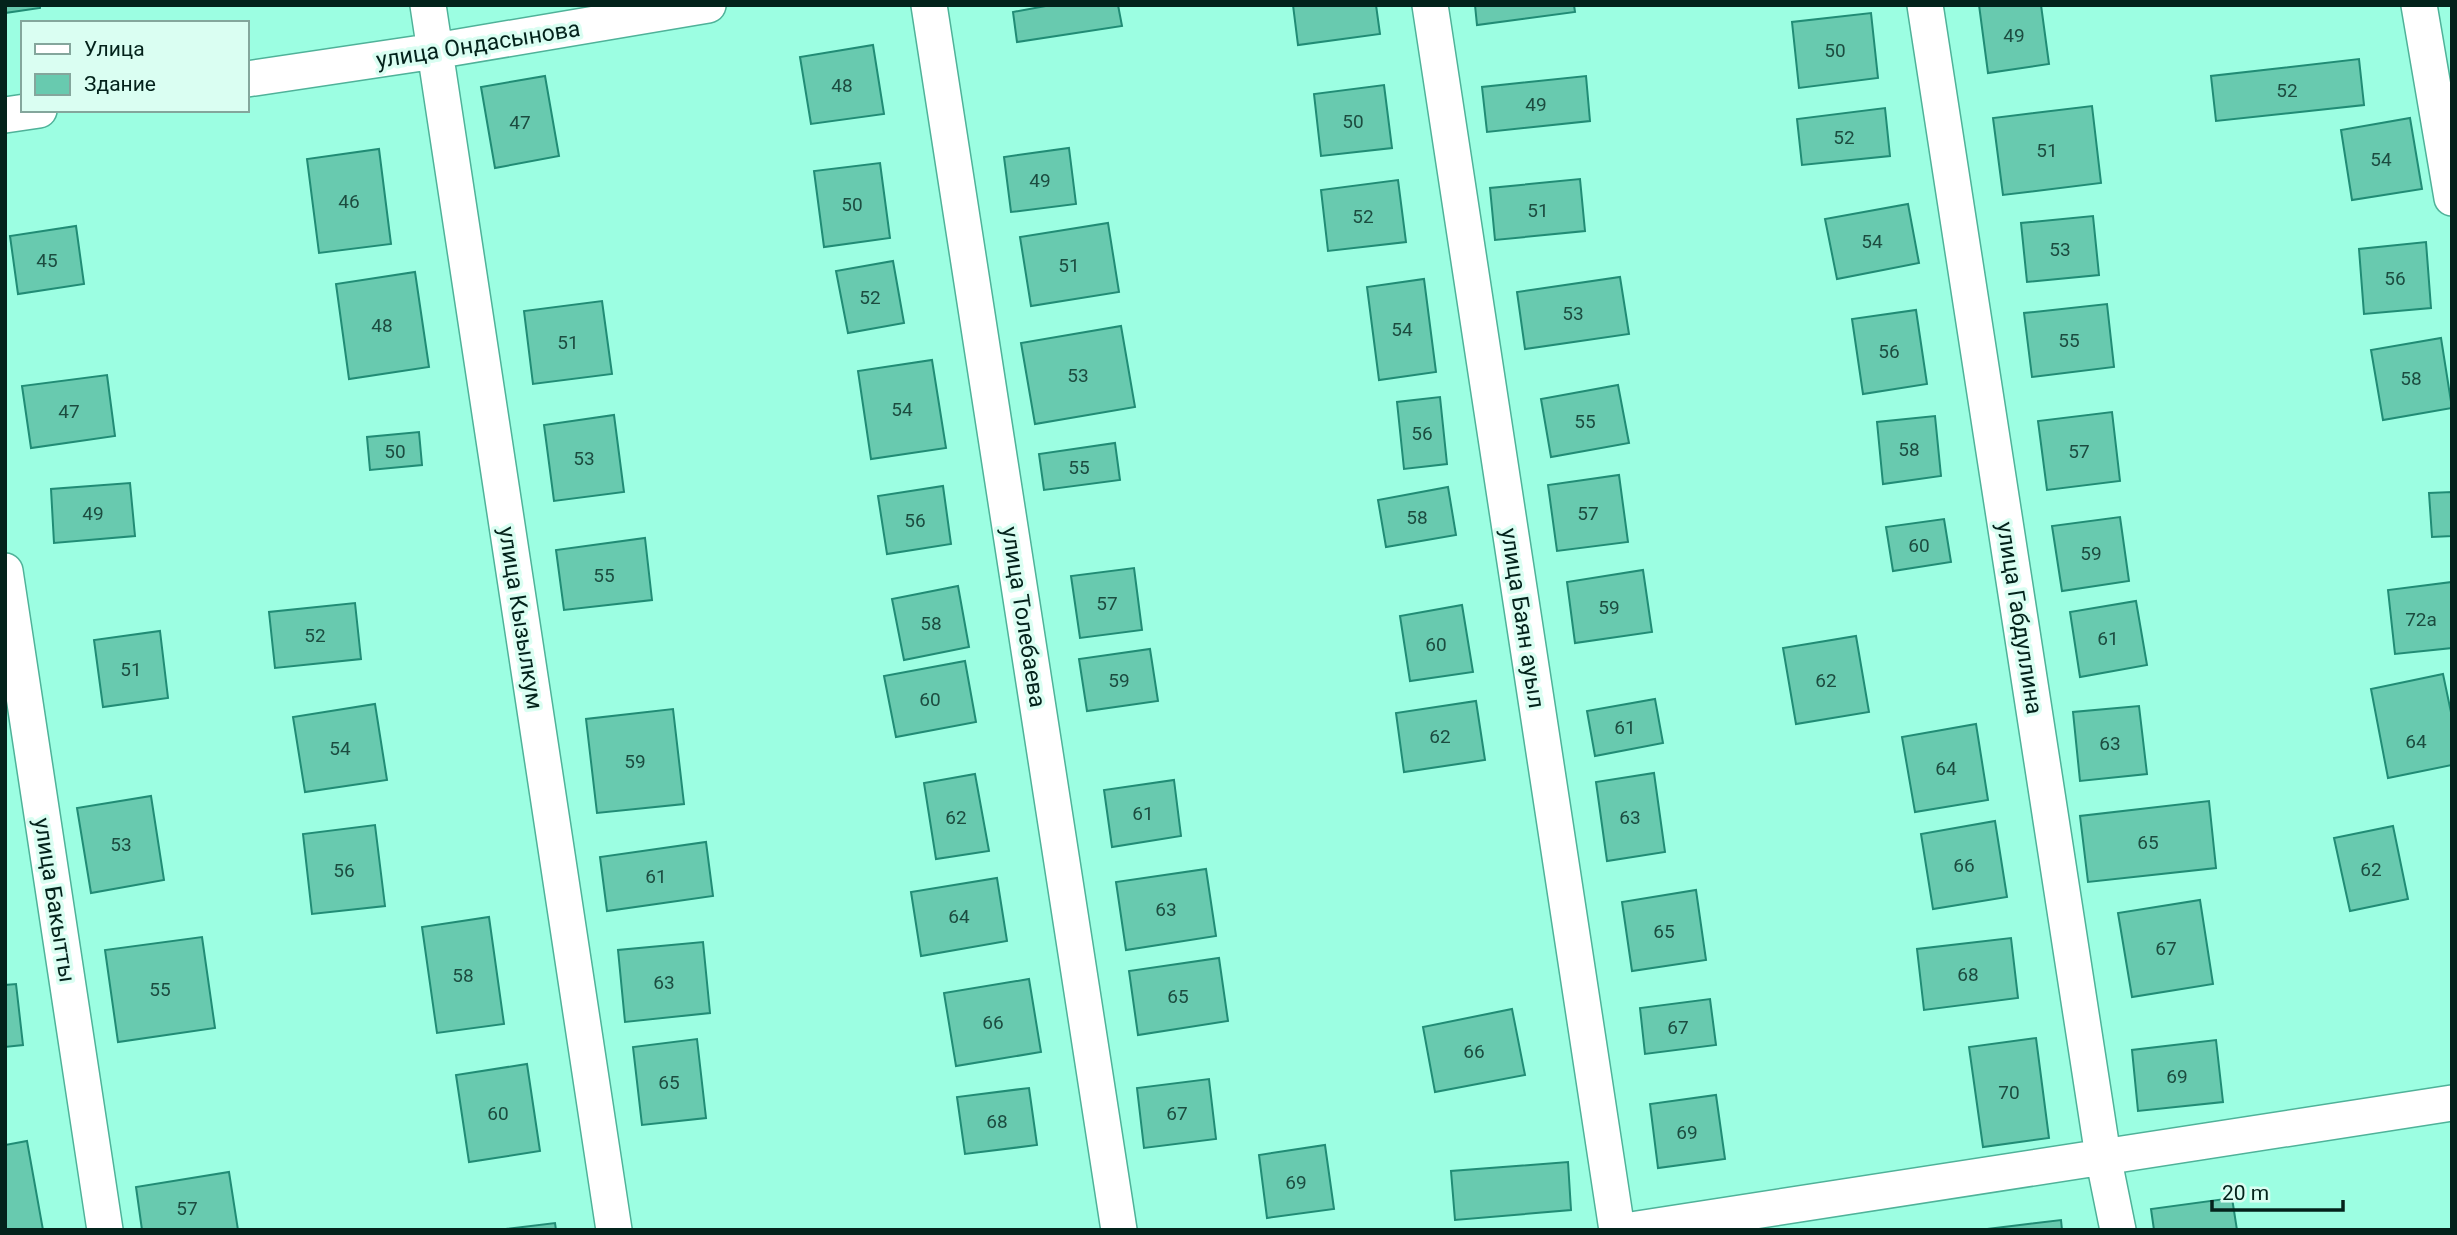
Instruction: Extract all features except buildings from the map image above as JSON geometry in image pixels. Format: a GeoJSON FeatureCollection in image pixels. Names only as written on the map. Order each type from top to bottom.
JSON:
{"type":"FeatureCollection","features":[{"type":"Feature","properties":{"kind":"street","name":"улица Кызылкум"},"geometry":{"type":"LineString","coordinates":[[428,5],[614,1230]]}},
{"type":"Feature","properties":{"kind":"street","name":"улица Ондасынова"},"geometry":{"type":"LineString","coordinates":[[248,79],[435,51],[708,5]]}},
{"type":"Feature","properties":{"kind":"street","name":"улица Толебаева"},"geometry":{"type":"LineString","coordinates":[[929,5],[1119,1230]]}},
{"type":"Feature","properties":{"kind":"street","name":"улица Баян ауыл"},"geometry":{"type":"LineString","coordinates":[[1430,5],[1617,1230]]}},
{"type":"Feature","properties":{"kind":"street","name":"улица Габдуллина"},"geometry":{"type":"LineString","coordinates":[[1925,5],[2103,1156],[2118,1230]]}},
{"type":"Feature","properties":{"kind":"street"},"geometry":{"type":"LineString","coordinates":[[2419,5],[2452,198]]}},
{"type":"Feature","properties":{"kind":"street"},"geometry":{"type":"LineString","coordinates":[[5,115],[25,112]]}},
{"type":"Feature","properties":{"kind":"street","name":"улица Бакытты"},"geometry":{"type":"LineString","coordinates":[[5,571],[105,1230]]}},
{"type":"Feature","properties":{"kind":"street"},"geometry":{"type":"LineString","coordinates":[[1631,1230],[2452,1103]]}}]}
